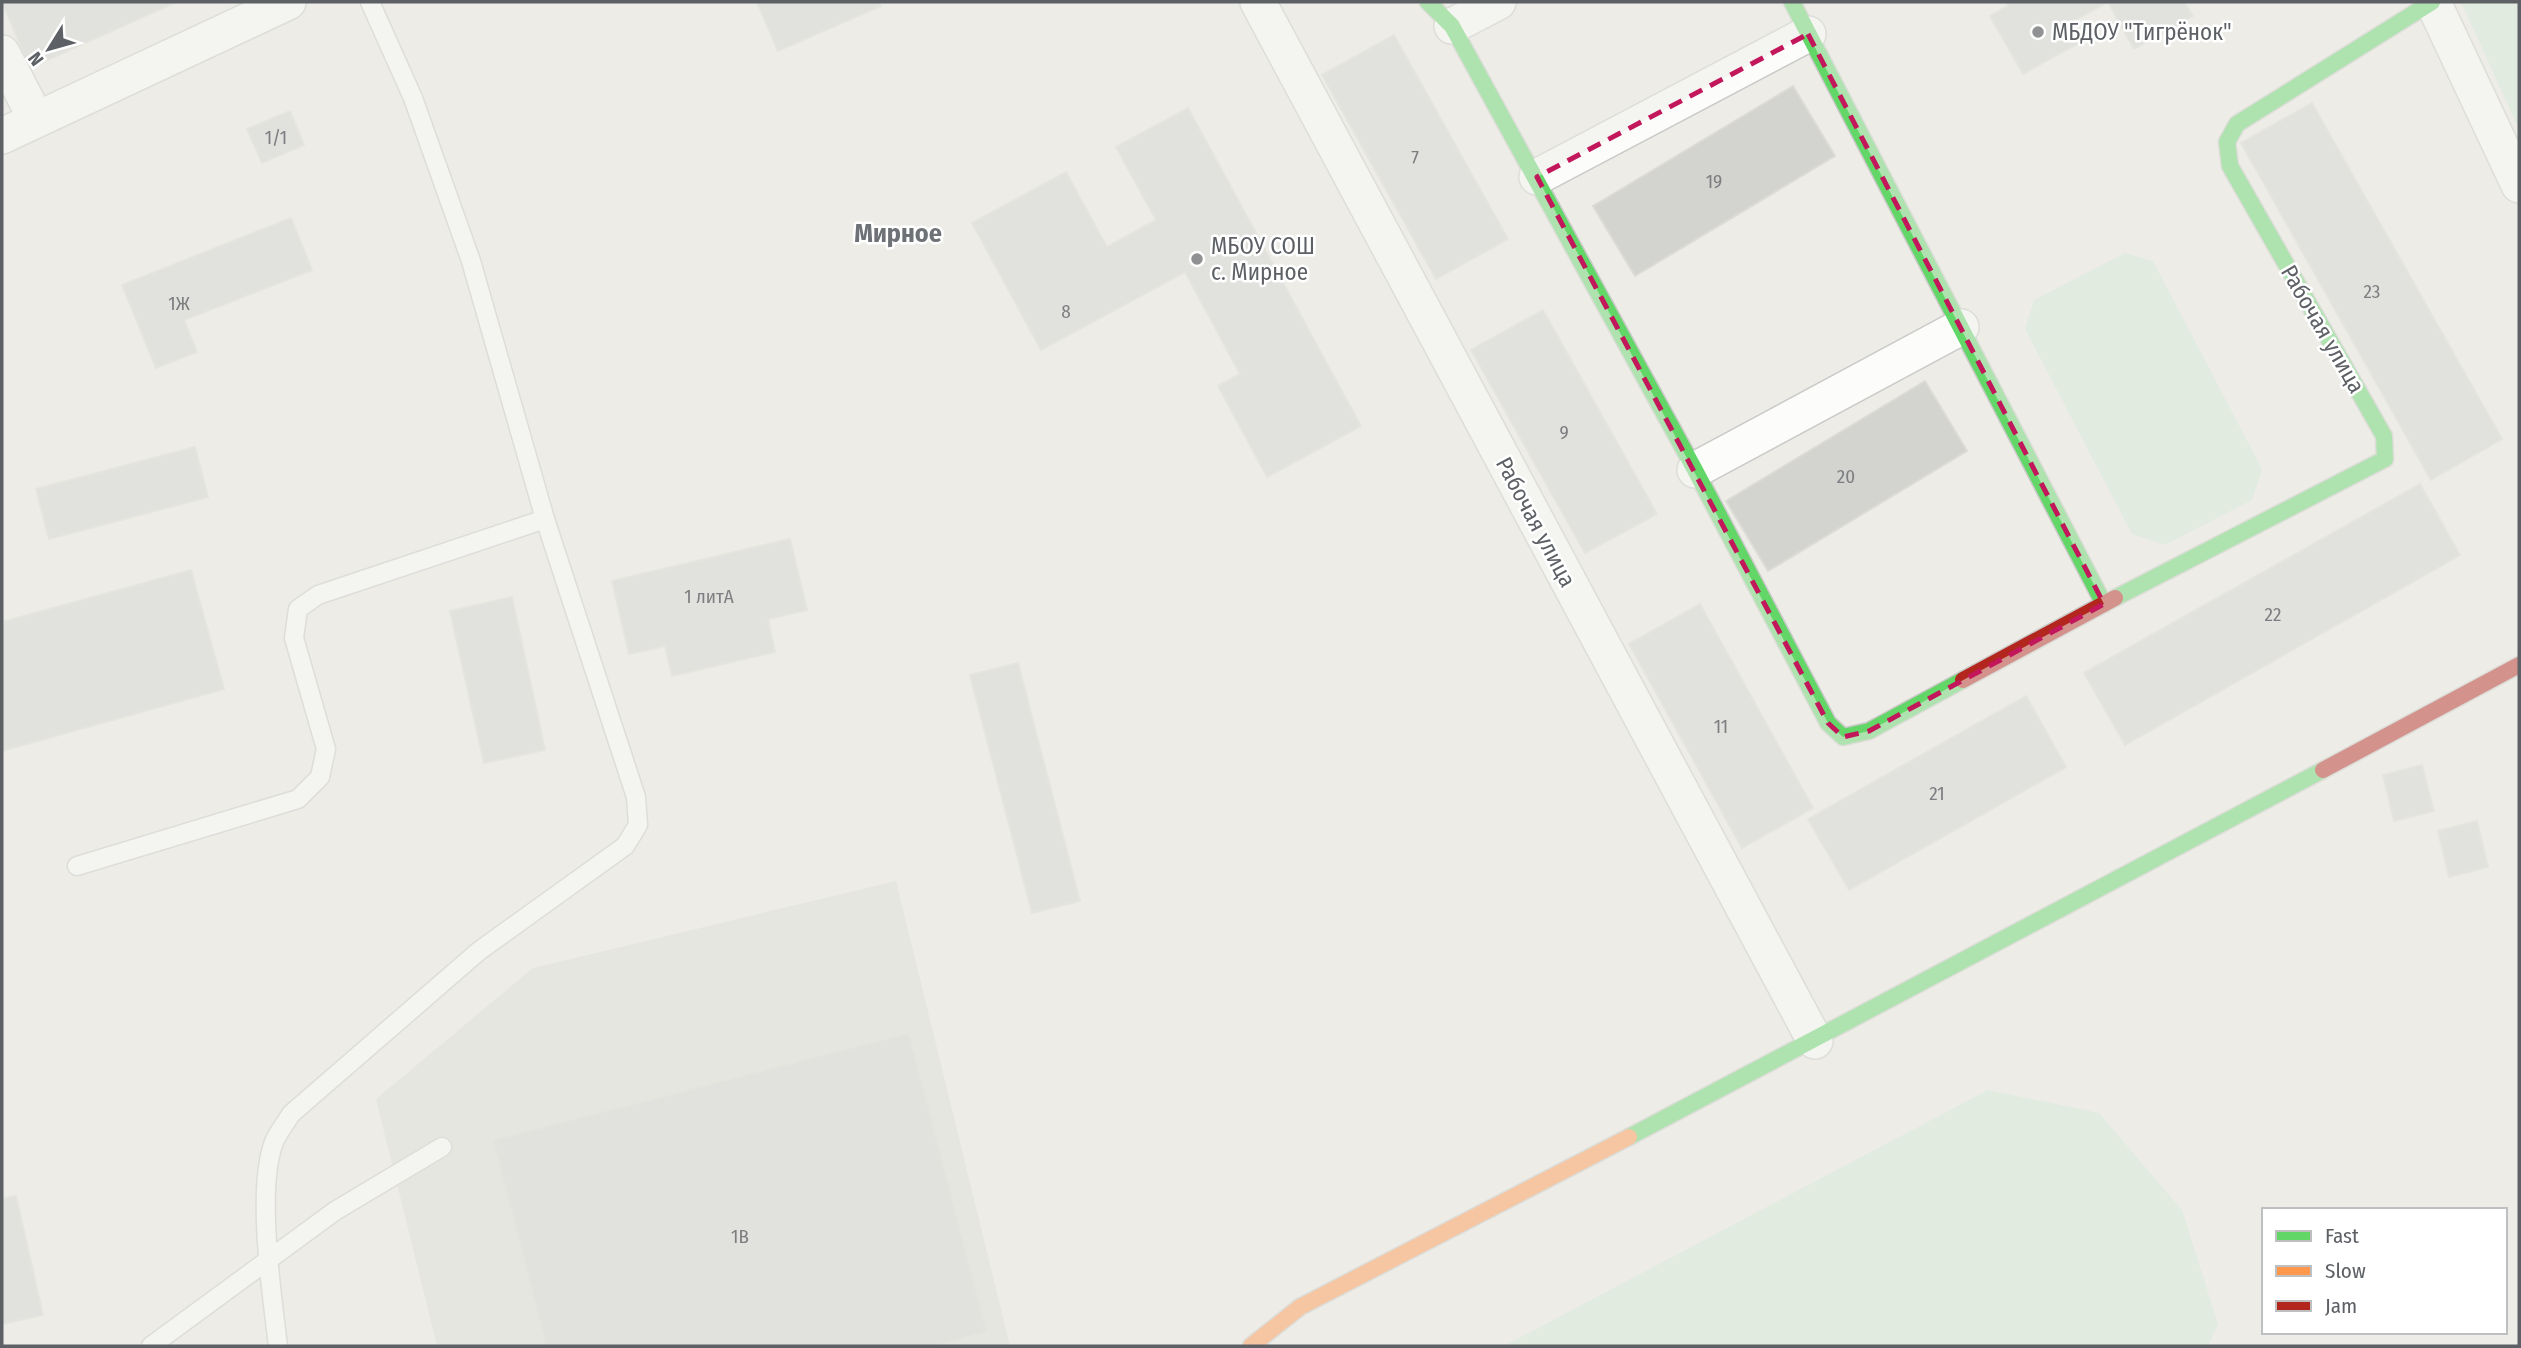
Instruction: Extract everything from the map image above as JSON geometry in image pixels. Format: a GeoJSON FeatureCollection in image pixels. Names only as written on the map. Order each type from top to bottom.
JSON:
{"type":"FeatureCollection","features":[{"type":"Feature","properties":{"kind":"street"},"geometry":{"type":"LineString","coordinates":[[2,136],[288,2]]}},
{"type":"Feature","properties":{"kind":"street","name":"Рабочая улица"},"geometry":{"type":"LineString","coordinates":[[1258,2],[1815,1041]]}},
{"type":"Feature","properties":{"kind":"street","name":"Рабочая улица"},"geometry":{"type":"LineString","coordinates":[[1428,2],[1452,26],[1537,177],[1828,723],[1843,737],[1869,731],[2104,604],[2385,459],[2384,436],[2231,166],[2227,142],[2237,124],[2433,2]]}},
{"type":"Feature","properties":{"kind":"street"},"geometry":{"type":"LineString","coordinates":[[1452,26],[1497,2]]}},
{"type":"Feature","properties":{"kind":"street"},"geometry":{"type":"LineString","coordinates":[[1792,2],[2104,604]]}},
{"type":"Feature","properties":{"kind":"street"},"geometry":{"type":"LineString","coordinates":[[2433,2],[2519,185]]}},
{"type":"Feature","properties":{"kind":"street"},"geometry":{"type":"LineString","coordinates":[[1537,177],[1808,34]]}},
{"type":"Feature","properties":{"kind":"street"},"geometry":{"type":"LineString","coordinates":[[2,53],[36,119]]}},
{"type":"Feature","properties":{"kind":"street"},"geometry":{"type":"LineString","coordinates":[[1695,470],[1961,327]]}},
{"type":"Feature","properties":{"kind":"street"},"geometry":{"type":"LineString","coordinates":[[1251,1346],[1300,1307],[1815,1041],[2519,664]]}},
{"type":"Feature","properties":{"kind":"lane"},"geometry":{"type":"LineString","coordinates":[[278,1346],[268,1258],[267,1184],[274,1142],[291,1114],[479,951],[625,846],[638,825],[636,797],[545,519],[471,261],[413,98],[370,2]]}},
{"type":"Feature","properties":{"kind":"lane"},"geometry":{"type":"LineString","coordinates":[[77,866],[298,799],[320,777],[326,749],[294,638],[298,609],[318,595],[545,519]]}},
{"type":"Feature","properties":{"kind":"lane"},"geometry":{"type":"LineString","coordinates":[[151,1346],[335,1210],[442,1147]]}},
{"type":"Feature","properties":{"kind":"highlighted area"},"geometry":{"type":"Polygon","coordinates":[[[1808,34],[2104,604],[1869,731],[1843,737],[1828,723],[1537,177],[1808,34]]]}},
{"type":"Feature","properties":{"kind":"shaded area"},"geometry":{"type":"Polygon","coordinates":[[[896,881],[1010,1346],[437,1346],[376,1099],[533,968],[896,881]]]}},
{"type":"Feature","properties":{"kind":"green space"},"geometry":{"type":"Polygon","coordinates":[[[2461,2],[2519,2],[2519,129],[2461,2]]]}},
{"type":"Feature","properties":{"kind":"green space"},"geometry":{"type":"Polygon","coordinates":[[[2125,253],[2153,261],[2262,469],[2252,500],[2165,545],[2132,534],[2025,329],[2034,300],[2125,253]]]}},
{"type":"Feature","properties":{"kind":"green space"},"geometry":{"type":"Polygon","coordinates":[[[1988,1090],[2099,1113],[2182,1210],[2218,1324],[2208,1346],[1504,1346],[1988,1090]]]}},
{"type":"Feature","properties":{"kind":"building"},"geometry":{"type":"Polygon","coordinates":[[[2,2],[176,2],[30,68],[2,2]]]}},
{"type":"Feature","properties":{"kind":"building"},"geometry":{"type":"Polygon","coordinates":[[[757,2],[879,2],[881,6],[778,51],[757,2]]]}},
{"type":"Feature","properties":{"kind":"building","name":"МБДОУ \"Тигрёнок\""},"geometry":{"type":"Polygon","coordinates":[[[2005,2],[2108,2],[2072,22],[2082,41],[2023,74],[1990,16],[2008,6],[2005,2]]]}},
{"type":"Feature","properties":{"kind":"building"},"geometry":{"type":"Polygon","coordinates":[[[2108,2],[2184,2],[2193,16],[2134,49],[2108,2]]]}},
{"type":"Feature","properties":{"kind":"building"},"geometry":{"type":"Polygon","coordinates":[[[1394,35],[1508,239],[1436,279],[1322,75],[1394,35]]]}},
{"type":"Feature","properties":{"kind":"building"},"geometry":{"type":"Polygon","coordinates":[[[1793,86],[1835,156],[1635,276],[1593,206],[1793,86]]]}},
{"type":"Feature","properties":{"kind":"building"},"geometry":{"type":"Polygon","coordinates":[[[2312,103],[2502,439],[2431,480],[2241,143],[2312,103]]]}},
{"type":"Feature","properties":{"kind":"building"},"geometry":{"type":"Polygon","coordinates":[[[1188,108],[1361,426],[1267,477],[1218,386],[1240,374],[1185,272],[1041,350],[972,223],[1066,172],[1107,247],[1156,220],[1116,147],[1188,108]]]}},
{"type":"Feature","properties":{"kind":"building"},"geometry":{"type":"Polygon","coordinates":[[[290,111],[304,145],[262,163],[247,129],[290,111]]]}},
{"type":"Feature","properties":{"kind":"building"},"geometry":{"type":"Polygon","coordinates":[[[291,218],[312,270],[184,320],[197,352],[156,368],[122,285],[291,218]]]}},
{"type":"Feature","properties":{"kind":"building"},"geometry":{"type":"Polygon","coordinates":[[[1543,310],[1657,514],[1585,553],[1471,350],[1543,310]]]}},
{"type":"Feature","properties":{"kind":"building"},"geometry":{"type":"Polygon","coordinates":[[[1925,381],[1967,451],[1768,571],[1726,501],[1925,381]]]}},
{"type":"Feature","properties":{"kind":"building"},"geometry":{"type":"Polygon","coordinates":[[[195,447],[208,497],[49,539],[36,489],[195,447]]]}},
{"type":"Feature","properties":{"kind":"building"},"geometry":{"type":"Polygon","coordinates":[[[2420,484],[2460,555],[2125,745],[2084,673],[2420,484]]]}},
{"type":"Feature","properties":{"kind":"building"},"geometry":{"type":"Polygon","coordinates":[[[790,539],[807,610],[768,619],[775,652],[672,676],[665,646],[629,654],[612,581],[790,539]]]}},
{"type":"Feature","properties":{"kind":"building"},"geometry":{"type":"Polygon","coordinates":[[[191,570],[224,689],[2,751],[2,622],[191,570]]]}},
{"type":"Feature","properties":{"kind":"building"},"geometry":{"type":"Polygon","coordinates":[[[512,597],[545,750],[484,763],[450,611],[512,597]]]}},
{"type":"Feature","properties":{"kind":"building"},"geometry":{"type":"Polygon","coordinates":[[[1700,604],[1813,808],[1742,848],[1629,644],[1700,604]]]}},
{"type":"Feature","properties":{"kind":"building"},"geometry":{"type":"Polygon","coordinates":[[[1018,663],[1080,901],[1032,913],[970,675],[1018,663]]]}},
{"type":"Feature","properties":{"kind":"building"},"geometry":{"type":"Polygon","coordinates":[[[2026,696],[2066,767],[1849,890],[1808,819],[2026,696]]]}},
{"type":"Feature","properties":{"kind":"building"},"geometry":{"type":"Polygon","coordinates":[[[2422,765],[2434,811],[2394,821],[2383,775],[2422,765]]]}},
{"type":"Feature","properties":{"kind":"building"},"geometry":{"type":"Polygon","coordinates":[[[2477,821],[2488,867],[2449,877],[2438,831],[2477,821]]]}},
{"type":"Feature","properties":{"kind":"building"},"geometry":{"type":"Polygon","coordinates":[[[909,1033],[987,1332],[933,1346],[546,1346],[493,1140],[909,1033]]]}},
{"type":"Feature","properties":{"kind":"building"},"geometry":{"type":"Polygon","coordinates":[[[16,1196],[43,1315],[2,1324],[2,1199],[16,1196]]]}},
{"type":"Feature","properties":{"kind":"traffic: fast"},"geometry":{"type":"LineString","coordinates":[[1428,2],[1452,26],[1695,470],[1828,723],[1843,737],[1869,731],[1963,680]]}},
{"type":"Feature","properties":{"kind":"traffic: fast"},"geometry":{"type":"LineString","coordinates":[[1792,2],[2104,604]]}},
{"type":"Feature","properties":{"kind":"traffic: fast"},"geometry":{"type":"LineString","coordinates":[[2115,598],[2385,459],[2384,436],[2230,166],[2227,142],[2237,124],[2432,2]]}},
{"type":"Feature","properties":{"kind":"traffic: fast"},"geometry":{"type":"LineString","coordinates":[[1629,1137],[2323,770]]}},
{"type":"Feature","properties":{"kind":"traffic: slow"},"geometry":{"type":"LineString","coordinates":[[1251,1346],[1300,1307],[1629,1137]]}},
{"type":"Feature","properties":{"kind":"traffic: jam"},"geometry":{"type":"LineString","coordinates":[[1963,680],[2115,598]]}},
{"type":"Feature","properties":{"kind":"traffic: jam"},"geometry":{"type":"LineString","coordinates":[[2323,770],[2519,665]]}},
{"type":"Feature","properties":{"kind":"place","name":"МБДОУ \"Тигрёнок\""},"geometry":{"type":"Point","coordinates":[2038,32]}},
{"type":"Feature","properties":{"kind":"place","name":"МБОУ СОШ с. Мирное"},"geometry":{"type":"Point","coordinates":[1197,259]}},
{"type":"Feature","properties":{"kind":"district","name":"Мирное"},"geometry":{"type":"Point","coordinates":[898,233]}}]}
